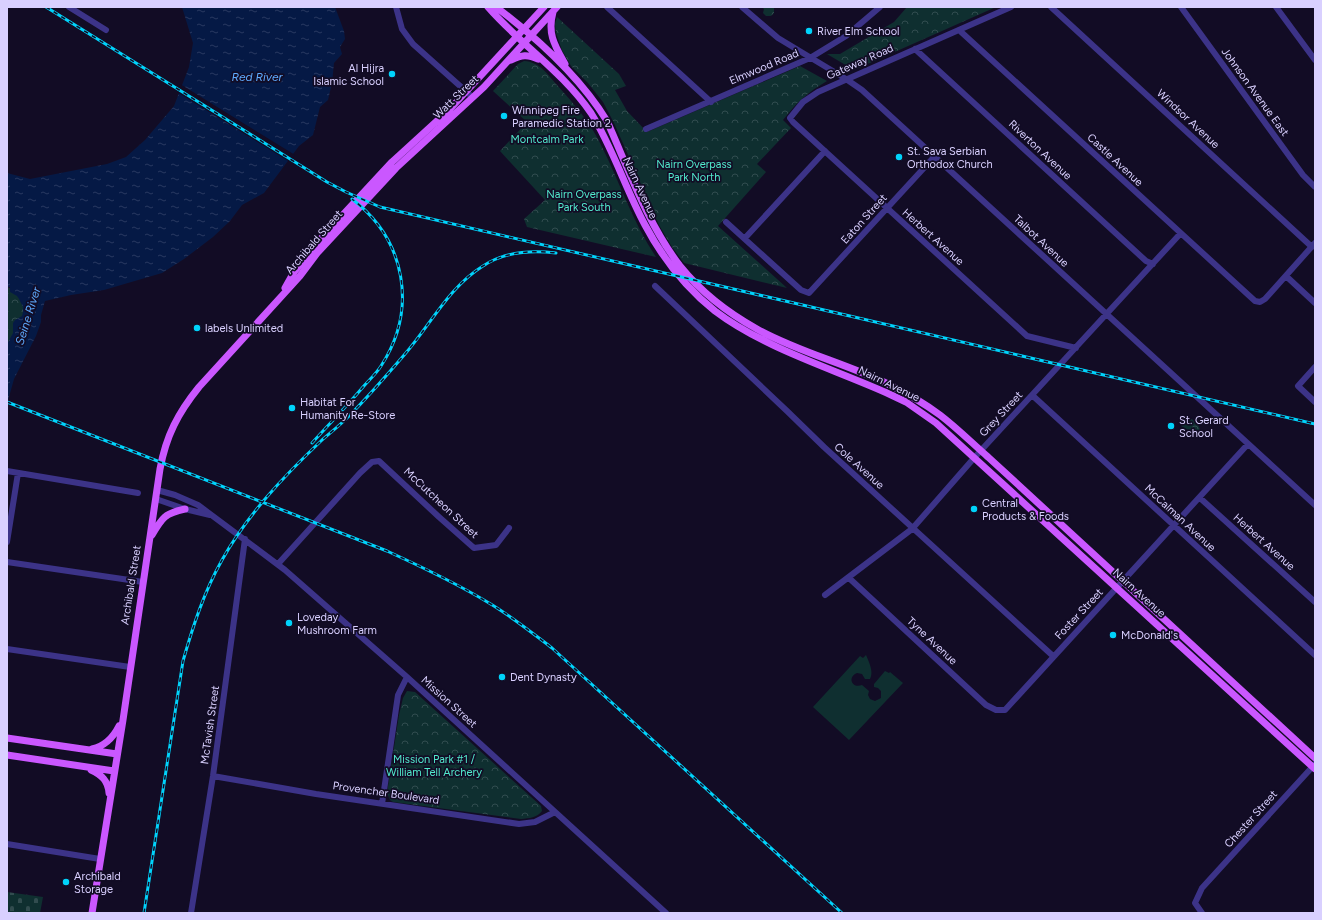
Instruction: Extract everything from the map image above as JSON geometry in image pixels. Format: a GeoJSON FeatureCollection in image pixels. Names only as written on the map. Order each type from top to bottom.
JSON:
{"type":"FeatureCollection","features":[{"type":"Feature","properties":{"kind":"main road","name":"Nairn Avenue"},"geometry":{"type":"LineString","coordinates":[[488,7],[562,79],[590,113],[664,244],[692,279],[719,305],[780,344],[896,397],[936,423],[1314,766]]}},
{"type":"Feature","properties":{"kind":"main road","name":"Nairn Avenue"},"geometry":{"type":"LineString","coordinates":[[496,7],[531,36],[569,71],[596,105],[607,121],[631,184]]}},
{"type":"Feature","properties":{"kind":"main road","name":"Watt Street"},"geometry":{"type":"LineString","coordinates":[[470,94],[517,36],[544,7]]}},
{"type":"Feature","properties":{"kind":"main road","name":"Watt Street"},"geometry":{"type":"LineString","coordinates":[[363,199],[392,162],[450,109],[470,94],[505,63],[555,9]]}},
{"type":"Feature","properties":{"kind":"main road"},"geometry":{"type":"LineString","coordinates":[[555,9],[550,28],[552,37],[554,45],[569,71]]}},
{"type":"Feature","properties":{"kind":"main road"},"geometry":{"type":"LineString","coordinates":[[505,63],[518,57],[529,55],[545,62]]}},
{"type":"Feature","properties":{"kind":"main road","name":"Archibald Street"},"geometry":{"type":"LineString","coordinates":[[92,913],[123,720],[149,539],[162,457],[166,442],[176,419],[186,403],[300,276],[318,252],[363,199]]}},
{"type":"Feature","properties":{"kind":"main road","name":"Nairn Avenue"},"geometry":{"type":"LineString","coordinates":[[780,344],[870,377],[908,394],[940,415],[1073,534],[1315,758]]}},
{"type":"Feature","properties":{"kind":"main road"},"geometry":{"type":"LineString","coordinates":[[1023,502],[1036,502]]}},
{"type":"Feature","properties":{"kind":"main road"},"geometry":{"type":"LineString","coordinates":[[149,539],[163,517],[173,512],[185,509]]}},
{"type":"Feature","properties":{"kind":"main road"},"geometry":{"type":"LineString","coordinates":[[1065,540],[1073,534]]}},
{"type":"Feature","properties":{"kind":"main road"},"geometry":{"type":"LineString","coordinates":[[1159,626],[1165,620]]}},
{"type":"Feature","properties":{"kind":"main road"},"geometry":{"type":"LineString","coordinates":[[1190,654],[1203,654]]}},
{"type":"Feature","properties":{"kind":"main road"},"geometry":{"type":"LineString","coordinates":[[1231,692],[1237,686]]}},
{"type":"Feature","properties":{"kind":"main road"},"geometry":{"type":"LineString","coordinates":[[90,750],[100,747],[110,740],[123,720]]}},
{"type":"Feature","properties":{"kind":"main road"},"geometry":{"type":"LineString","coordinates":[[7,738],[117,754]]}},
{"type":"Feature","properties":{"kind":"main road"},"geometry":{"type":"LineString","coordinates":[[7,755],[114,771]]}},
{"type":"Feature","properties":{"kind":"main road"},"geometry":{"type":"LineString","coordinates":[[86,767],[99,774],[106,780],[110,800]]}},
{"type":"Feature","properties":{"kind":"street"},"geometry":{"type":"LineString","coordinates":[[69,7],[106,30]]}},
{"type":"Feature","properties":{"kind":"street"},"geometry":{"type":"LineString","coordinates":[[396,7],[402,29],[413,44],[470,94]]}},
{"type":"Feature","properties":{"kind":"street"},"geometry":{"type":"LineString","coordinates":[[607,7],[711,102]]}},
{"type":"Feature","properties":{"kind":"street","name":"Talbot Avenue"},"geometry":{"type":"LineString","coordinates":[[742,7],[778,38],[862,90],[1315,505]]}},
{"type":"Feature","properties":{"kind":"street","name":"Gateway Road"},"geometry":{"type":"LineString","coordinates":[[790,118],[803,102],[813,95],[846,79],[1011,7]]}},
{"type":"Feature","properties":{"kind":"street","name":"Windsor Avenue"},"geometry":{"type":"LineString","coordinates":[[1050,7],[1313,245]]}},
{"type":"Feature","properties":{"kind":"street","name":"Johnson Avenue East"},"geometry":{"type":"LineString","coordinates":[[1181,7],[1303,175],[1315,187]]}},
{"type":"Feature","properties":{"kind":"street"},"geometry":{"type":"LineString","coordinates":[[1276,7],[1315,60]]}},
{"type":"Feature","properties":{"kind":"street","name":"Elmwood Road"},"geometry":{"type":"LineString","coordinates":[[646,129],[810,58],[846,36],[877,8]]}},
{"type":"Feature","properties":{"kind":"street","name":"Castle Avenue"},"geometry":{"type":"LineString","coordinates":[[959,30],[1250,298],[1259,302],[1266,299],[1286,276]]}},
{"type":"Feature","properties":{"kind":"street","name":"Riverton Avenue"},"geometry":{"type":"LineString","coordinates":[[915,49],[1140,256],[1153,264]]}},
{"type":"Feature","properties":{"kind":"street","name":"Herbert Avenue"},"geometry":{"type":"LineString","coordinates":[[790,118],[1027,336],[1076,348]]}},
{"type":"Feature","properties":{"kind":"street"},"geometry":{"type":"LineString","coordinates":[[726,222],[745,238],[825,151]]}},
{"type":"Feature","properties":{"kind":"street","name":"Eaton Street"},"geometry":{"type":"LineString","coordinates":[[745,238],[801,290],[808,293],[812,291],[934,157]]}},
{"type":"Feature","properties":{"kind":"street","name":"Grey Street"},"geometry":{"type":"LineString","coordinates":[[825,595],[912,528],[974,458],[1180,234]]}},
{"type":"Feature","properties":{"kind":"street"},"geometry":{"type":"LineString","coordinates":[[1313,245],[1286,276],[1315,303]]}},
{"type":"Feature","properties":{"kind":"street","name":"Cole Avenue"},"geometry":{"type":"LineString","coordinates":[[655,286],[824,447],[1053,656]]}},
{"type":"Feature","properties":{"kind":"street"},"geometry":{"type":"LineString","coordinates":[[1315,367],[1298,386],[1315,402]]}},
{"type":"Feature","properties":{"kind":"street","name":"McCalman Avenue"},"geometry":{"type":"LineString","coordinates":[[1032,395],[1315,655]]}},
{"type":"Feature","properties":{"kind":"street","name":"Foster Street"},"geometry":{"type":"LineString","coordinates":[[1005,710],[1248,444]]}},
{"type":"Feature","properties":{"kind":"street","name":"McCutcheon Street"},"geometry":{"type":"LineString","coordinates":[[278,564],[372,462],[379,461],[438,517],[474,548],[496,545],[509,528]]}},
{"type":"Feature","properties":{"kind":"street"},"geometry":{"type":"LineString","coordinates":[[7,471],[138,493]]}},
{"type":"Feature","properties":{"kind":"street"},"geometry":{"type":"LineString","coordinates":[[7,542],[18,472]]}},
{"type":"Feature","properties":{"kind":"street","name":"Mission Street"},"geometry":{"type":"LineString","coordinates":[[157,490],[165,491],[198,505],[278,564],[407,677],[666,913]]}},
{"type":"Feature","properties":{"kind":"street","name":"Herbert Avenue"},"geometry":{"type":"LineString","coordinates":[[1200,498],[1315,602]]}},
{"type":"Feature","properties":{"kind":"street","name":"Mission Street"},"geometry":{"type":"LineString","coordinates":[[156,499],[211,516]]}},
{"type":"Feature","properties":{"kind":"street","name":"McTavish Street"},"geometry":{"type":"LineString","coordinates":[[191,913],[213,776],[245,539]]}},
{"type":"Feature","properties":{"kind":"street"},"geometry":{"type":"LineString","coordinates":[[7,562],[143,582]]}},
{"type":"Feature","properties":{"kind":"street","name":"Tyne Avenue"},"geometry":{"type":"LineString","coordinates":[[849,578],[986,705],[996,710],[1005,710]]}},
{"type":"Feature","properties":{"kind":"street"},"geometry":{"type":"LineString","coordinates":[[7,649],[130,667]]}},
{"type":"Feature","properties":{"kind":"street"},"geometry":{"type":"LineString","coordinates":[[382,804],[398,695],[407,677]]}},
{"type":"Feature","properties":{"kind":"street","name":"Chester Street"},"geometry":{"type":"LineString","coordinates":[[1202,913],[1195,903],[1202,888],[1314,766]]}},
{"type":"Feature","properties":{"kind":"street","name":"Provencher Boulevard"},"geometry":{"type":"LineString","coordinates":[[213,776],[316,794],[519,824],[535,822],[555,812]]}},
{"type":"Feature","properties":{"kind":"street"},"geometry":{"type":"LineString","coordinates":[[7,844],[100,859]]}},
{"type":"Feature","properties":{"kind":"green space"},"geometry":{"type":"Polygon","coordinates":[[[762,7],[774,7],[774,13],[771,16],[766,16],[763,13],[764,9],[762,7]]]}},
{"type":"Feature","properties":{"kind":"green space"},"geometry":{"type":"Polygon","coordinates":[[[907,7],[996,7],[854,70],[827,54],[840,54],[894,22],[907,7]]]}},
{"type":"Feature","properties":{"kind":"green space","name":"Nairn Overpass Park North"},"geometry":{"type":"Polygon","coordinates":[[[557,17],[619,74],[626,86],[615,90],[627,111],[647,132],[800,66],[827,81],[803,98],[783,120],[791,128],[757,164],[766,172],[718,226],[787,288],[684,263],[672,247],[659,225],[614,123],[603,102],[588,83],[571,66],[562,50],[556,33],[555,24],[557,17]]]}},
{"type":"Feature","properties":{"kind":"green space","name":"Nairn Overpass Park South"},"geometry":{"type":"Polygon","coordinates":[[[524,61],[530,62],[543,69],[582,114],[598,138],[640,231],[656,257],[527,227],[524,219],[545,200],[500,151],[527,122],[493,91],[518,64],[524,61]]]}},
{"type":"Feature","properties":{"kind":"green space"},"geometry":{"type":"Polygon","coordinates":[[[7,287],[32,297],[7,361],[7,287]]]}},
{"type":"Feature","properties":{"kind":"green space"},"geometry":{"type":"Polygon","coordinates":[[[1188,417],[1198,425],[1200,429],[1199,433],[1190,431],[1181,426],[1184,418],[1188,417]]]}},
{"type":"Feature","properties":{"kind":"green space"},"geometry":{"type":"Polygon","coordinates":[[[866,655],[871,670],[870,679],[865,679],[862,674],[857,673],[852,677],[852,682],[853,684],[859,686],[862,685],[869,691],[868,695],[870,699],[875,701],[881,698],[881,691],[874,687],[874,684],[885,671],[890,672],[903,683],[849,740],[813,707],[860,656],[863,658],[866,655]]]}},
{"type":"Feature","properties":{"kind":"green space","name":"Mission Park #1 / William Tell Archery"},"geometry":{"type":"Polygon","coordinates":[[[407,691],[415,692],[541,806],[542,811],[533,817],[521,819],[393,802],[390,800],[387,793],[399,715],[403,698],[407,691]]]}},
{"type":"Feature","properties":{"kind":"green space"},"geometry":{"type":"Polygon","coordinates":[[[7,892],[43,897],[40,913],[7,913],[7,892]]]}},
{"type":"Feature","properties":{"kind":"water","name":"Red River"},"geometry":{"type":"Polygon","coordinates":[[[182,7],[335,7],[344,31],[345,39],[340,47],[342,54],[334,63],[332,83],[328,100],[320,107],[313,135],[299,146],[264,193],[242,205],[230,221],[213,237],[184,259],[162,273],[104,290],[45,301],[41,315],[41,322],[36,336],[14,379],[7,404],[7,344],[13,333],[13,323],[22,316],[23,307],[17,296],[10,292],[10,287],[7,287],[7,173],[30,179],[107,164],[126,157],[145,140],[174,106],[189,67],[193,43],[182,7]]]}},
{"type":"Feature","properties":{"kind":"pier"},"geometry":{"type":"Polygon","coordinates":[[[180,84],[295,155],[290,162],[177,92],[180,84]]]}},
{"type":"Feature","properties":{"kind":"railway"},"geometry":{"type":"LineString","coordinates":[[46,7],[327,182],[380,207],[1315,424]]}},
{"type":"Feature","properties":{"kind":"railway"},"geometry":{"type":"LineString","coordinates":[[312,443],[379,369],[393,344],[400,322],[402,299],[401,276],[395,255],[385,234],[370,216],[352,199]]}},
{"type":"Feature","properties":{"kind":"railway"},"geometry":{"type":"LineString","coordinates":[[144,913],[183,661],[204,597],[232,543],[243,527],[280,482],[370,394],[398,362],[460,284],[491,261],[509,255],[527,252],[556,253]]}},
{"type":"Feature","properties":{"kind":"railway"},"geometry":{"type":"LineString","coordinates":[[7,402],[387,551],[439,576],[489,603],[552,648],[842,913]]}},
{"type":"Feature","properties":{"kind":"place","name":"River Elm School"},"geometry":{"type":"Point","coordinates":[809,31]}},
{"type":"Feature","properties":{"kind":"place","name":"Al Hijra Islamic School"},"geometry":{"type":"Point","coordinates":[392,74]}},
{"type":"Feature","properties":{"kind":"place","name":"Winnipeg Fire Paramedic Station 2"},"geometry":{"type":"Point","coordinates":[504,116]}},
{"type":"Feature","properties":{"kind":"place","name":"St. Sava Serbian Orthodox Church"},"geometry":{"type":"Point","coordinates":[899,157]}},
{"type":"Feature","properties":{"kind":"place","name":"labels Unlimited"},"geometry":{"type":"Point","coordinates":[197,328]}},
{"type":"Feature","properties":{"kind":"place","name":"Habitat For Humanity Re-Store"},"geometry":{"type":"Point","coordinates":[292,408]}},
{"type":"Feature","properties":{"kind":"place","name":"St. Gerard School"},"geometry":{"type":"Point","coordinates":[1171,426]}},
{"type":"Feature","properties":{"kind":"place","name":"Central Products & Foods"},"geometry":{"type":"Point","coordinates":[974,509]}},
{"type":"Feature","properties":{"kind":"place","name":"Loveday Mushroom Farm"},"geometry":{"type":"Point","coordinates":[289,623]}},
{"type":"Feature","properties":{"kind":"place","name":"McDonald's"},"geometry":{"type":"Point","coordinates":[1113,635]}},
{"type":"Feature","properties":{"kind":"place","name":"Dent Dynasty"},"geometry":{"type":"Point","coordinates":[502,677]}},
{"type":"Feature","properties":{"kind":"place","name":"Archibald Storage"},"geometry":{"type":"Point","coordinates":[66,882]}},
{"type":"Feature","properties":{"kind":"park label","name":"Montcalm Park"},"geometry":{"type":"Point","coordinates":[547,139]}},
{"type":"Feature","properties":{"kind":"water label","name":"Seine River"},"geometry":{"type":"Point","coordinates":[28,316]}}]}
